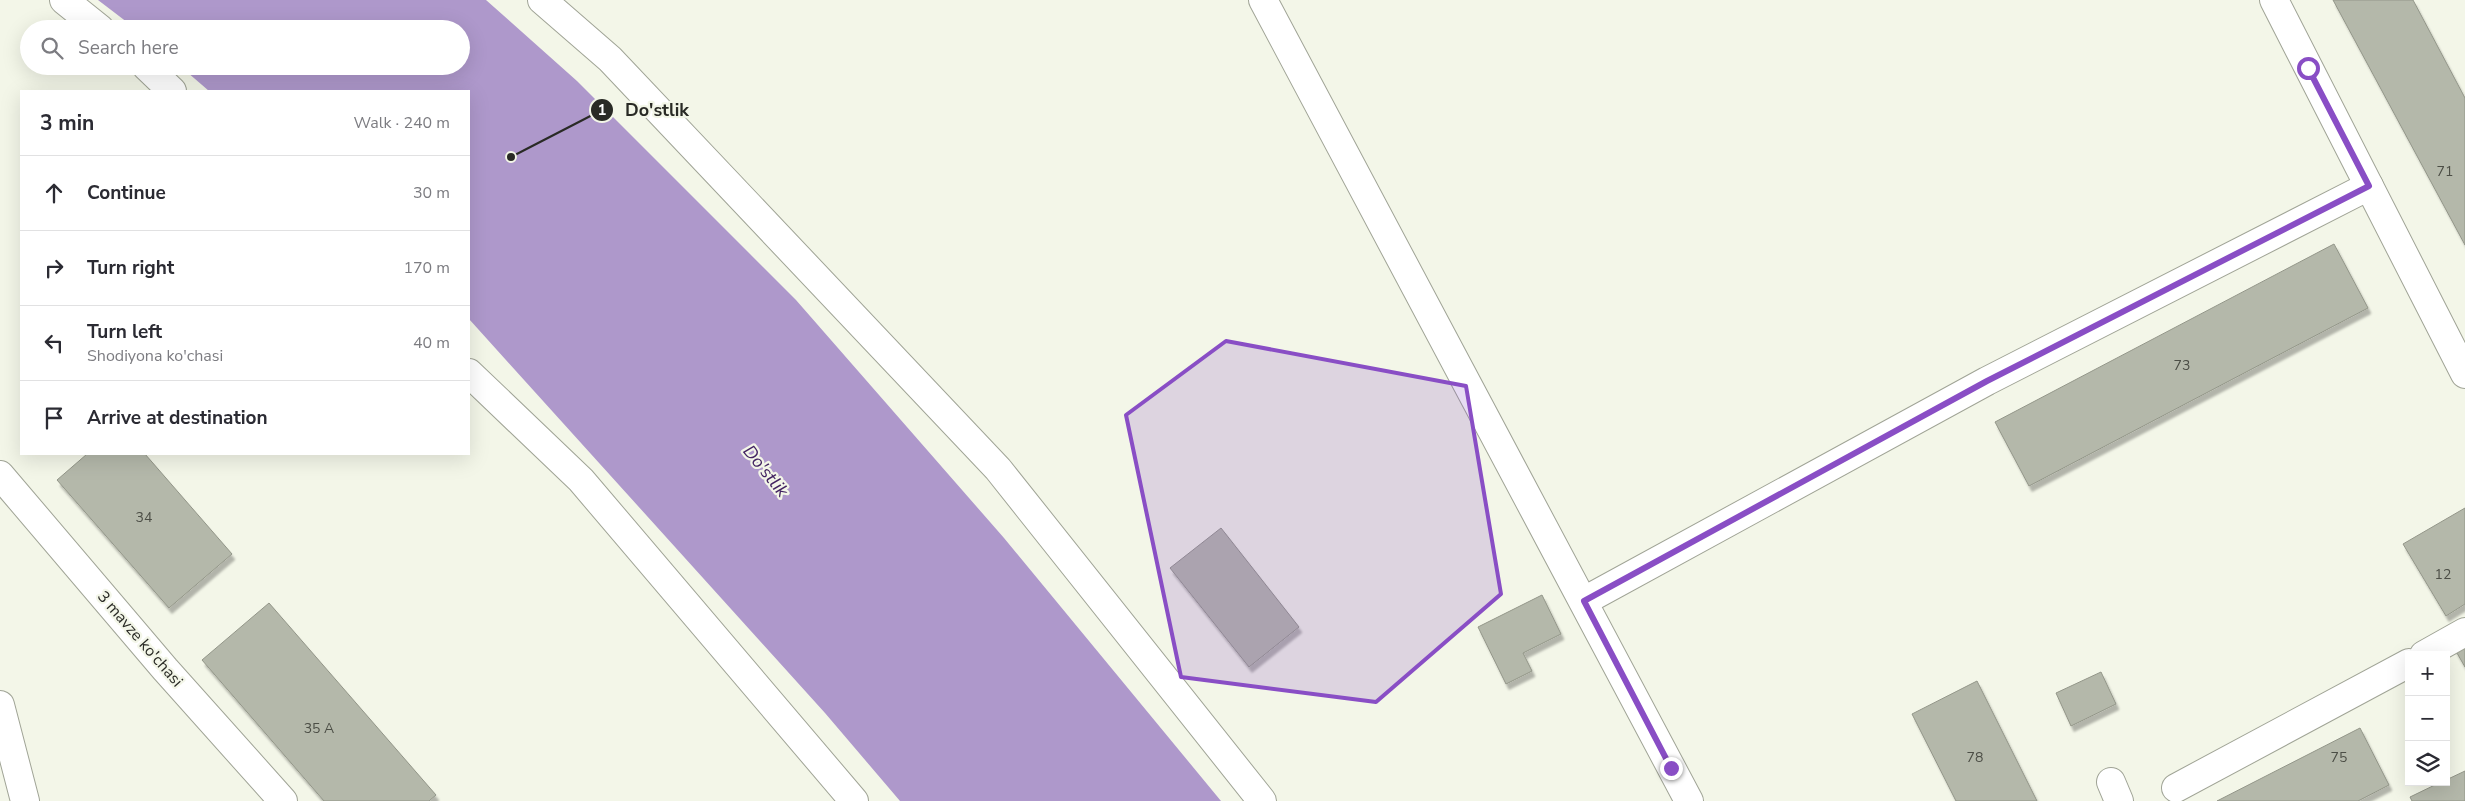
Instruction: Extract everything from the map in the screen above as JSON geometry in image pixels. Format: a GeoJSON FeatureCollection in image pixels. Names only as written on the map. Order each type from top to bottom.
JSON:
{"type":"FeatureCollection","features":[{"type":"Feature","properties":{"kind":"street"},"geometry":{"type":"LineString","coordinates":[[64,0],[89,20]]}},
{"type":"Feature","properties":{"kind":"street"},"geometry":{"type":"LineString","coordinates":[[542,0],[610,59],[998,469],[1071,565],[1262,801]]}},
{"type":"Feature","properties":{"kind":"street"},"geometry":{"type":"LineString","coordinates":[[1263,0],[1689,801]]}},
{"type":"Feature","properties":{"kind":"street"},"geometry":{"type":"LineString","coordinates":[[2274,0],[2465,374]]}},
{"type":"Feature","properties":{"kind":"street"},"geometry":{"type":"LineString","coordinates":[[155,75],[171,90]]}},
{"type":"Feature","properties":{"kind":"street"},"geometry":{"type":"LineString","coordinates":[[1584,601],[1987,381],[2369,186]]}},
{"type":"Feature","properties":{"kind":"street"},"geometry":{"type":"LineString","coordinates":[[470,374],[582,480],[854,801]]}},
{"type":"Feature","properties":{"kind":"street","name":"3 mavze ko'chasi"},"geometry":{"type":"LineString","coordinates":[[0,475],[165,669],[283,801]]}},
{"type":"Feature","properties":{"kind":"street"},"geometry":{"type":"LineString","coordinates":[[2431,651],[2465,632]]}},
{"type":"Feature","properties":{"kind":"street"},"geometry":{"type":"LineString","coordinates":[[2176,788],[2405,665]]}},
{"type":"Feature","properties":{"kind":"street"},"geometry":{"type":"LineString","coordinates":[[0,705],[25,801]]}},
{"type":"Feature","properties":{"kind":"highlighted area"},"geometry":{"type":"Polygon","coordinates":[[[1226,341],[1466,386],[1501,594],[1376,702],[1181,677],[1126,415],[1226,341]]]}},
{"type":"Feature","properties":{"kind":"water"},"geometry":{"type":"Polygon","coordinates":[[[98,0],[486,0],[577,81],[796,300],[1004,538],[1221,801],[900,801],[825,713],[470,320],[470,90],[208,90],[190,75],[470,75],[470,20],[124,20],[98,0]]]}},
{"type":"Feature","properties":{"kind":"building"},"geometry":{"type":"Polygon","coordinates":[[[2333,0],[2413,0],[2465,98],[2465,245],[2333,0]]]}},
{"type":"Feature","properties":{"kind":"building"},"geometry":{"type":"Polygon","coordinates":[[[2334,244],[2368,308],[2029,486],[1995,422],[2334,244]]]}},
{"type":"Feature","properties":{"kind":"building"},"geometry":{"type":"Polygon","coordinates":[[[86,455],[146,455],[232,554],[169,608],[57,480],[86,455]]]}},
{"type":"Feature","properties":{"kind":"building"},"geometry":{"type":"Polygon","coordinates":[[[2465,508],[2465,604],[2446,616],[2403,544],[2465,508]]]}},
{"type":"Feature","properties":{"kind":"building"},"geometry":{"type":"Polygon","coordinates":[[[1221,528],[1299,627],[1249,667],[1170,568],[1221,528]]]}},
{"type":"Feature","properties":{"kind":"building"},"geometry":{"type":"Polygon","coordinates":[[[1542,595],[1561,634],[1523,653],[1532,671],[1506,684],[1478,627],[1542,595]]]}},
{"type":"Feature","properties":{"kind":"building"},"geometry":{"type":"Polygon","coordinates":[[[269,603],[436,795],[429,801],[324,801],[202,660],[269,603]]]}},
{"type":"Feature","properties":{"kind":"building"},"geometry":{"type":"Polygon","coordinates":[[[2465,639],[2465,667],[2453,646],[2465,639]]]}},
{"type":"Feature","properties":{"kind":"building"},"geometry":{"type":"Polygon","coordinates":[[[2101,672],[2116,704],[2071,726],[2056,693],[2101,672]]]}},
{"type":"Feature","properties":{"kind":"building"},"geometry":{"type":"Polygon","coordinates":[[[1977,681],[2037,801],[1956,801],[1912,714],[1977,681]]]}},
{"type":"Feature","properties":{"kind":"building"},"geometry":{"type":"Polygon","coordinates":[[[2360,728],[2389,785],[2358,801],[2217,801],[2360,728]]]}},
{"type":"Feature","properties":{"kind":"building"},"geometry":{"type":"Polygon","coordinates":[[[2465,771],[2465,801],[2412,801],[2410,797],[2433,786],[2450,786],[2450,778],[2465,771]]]}},
{"type":"Feature","properties":{"kind":"place","name":"Do'stlik"},"geometry":{"type":"Point","coordinates":[511,157]}},
{"type":"Feature","properties":{"kind":"route"},"geometry":{"type":"LineString","coordinates":[[1671,768],[1584,601],[1987,381],[2369,186],[2308,68]]}}]}
